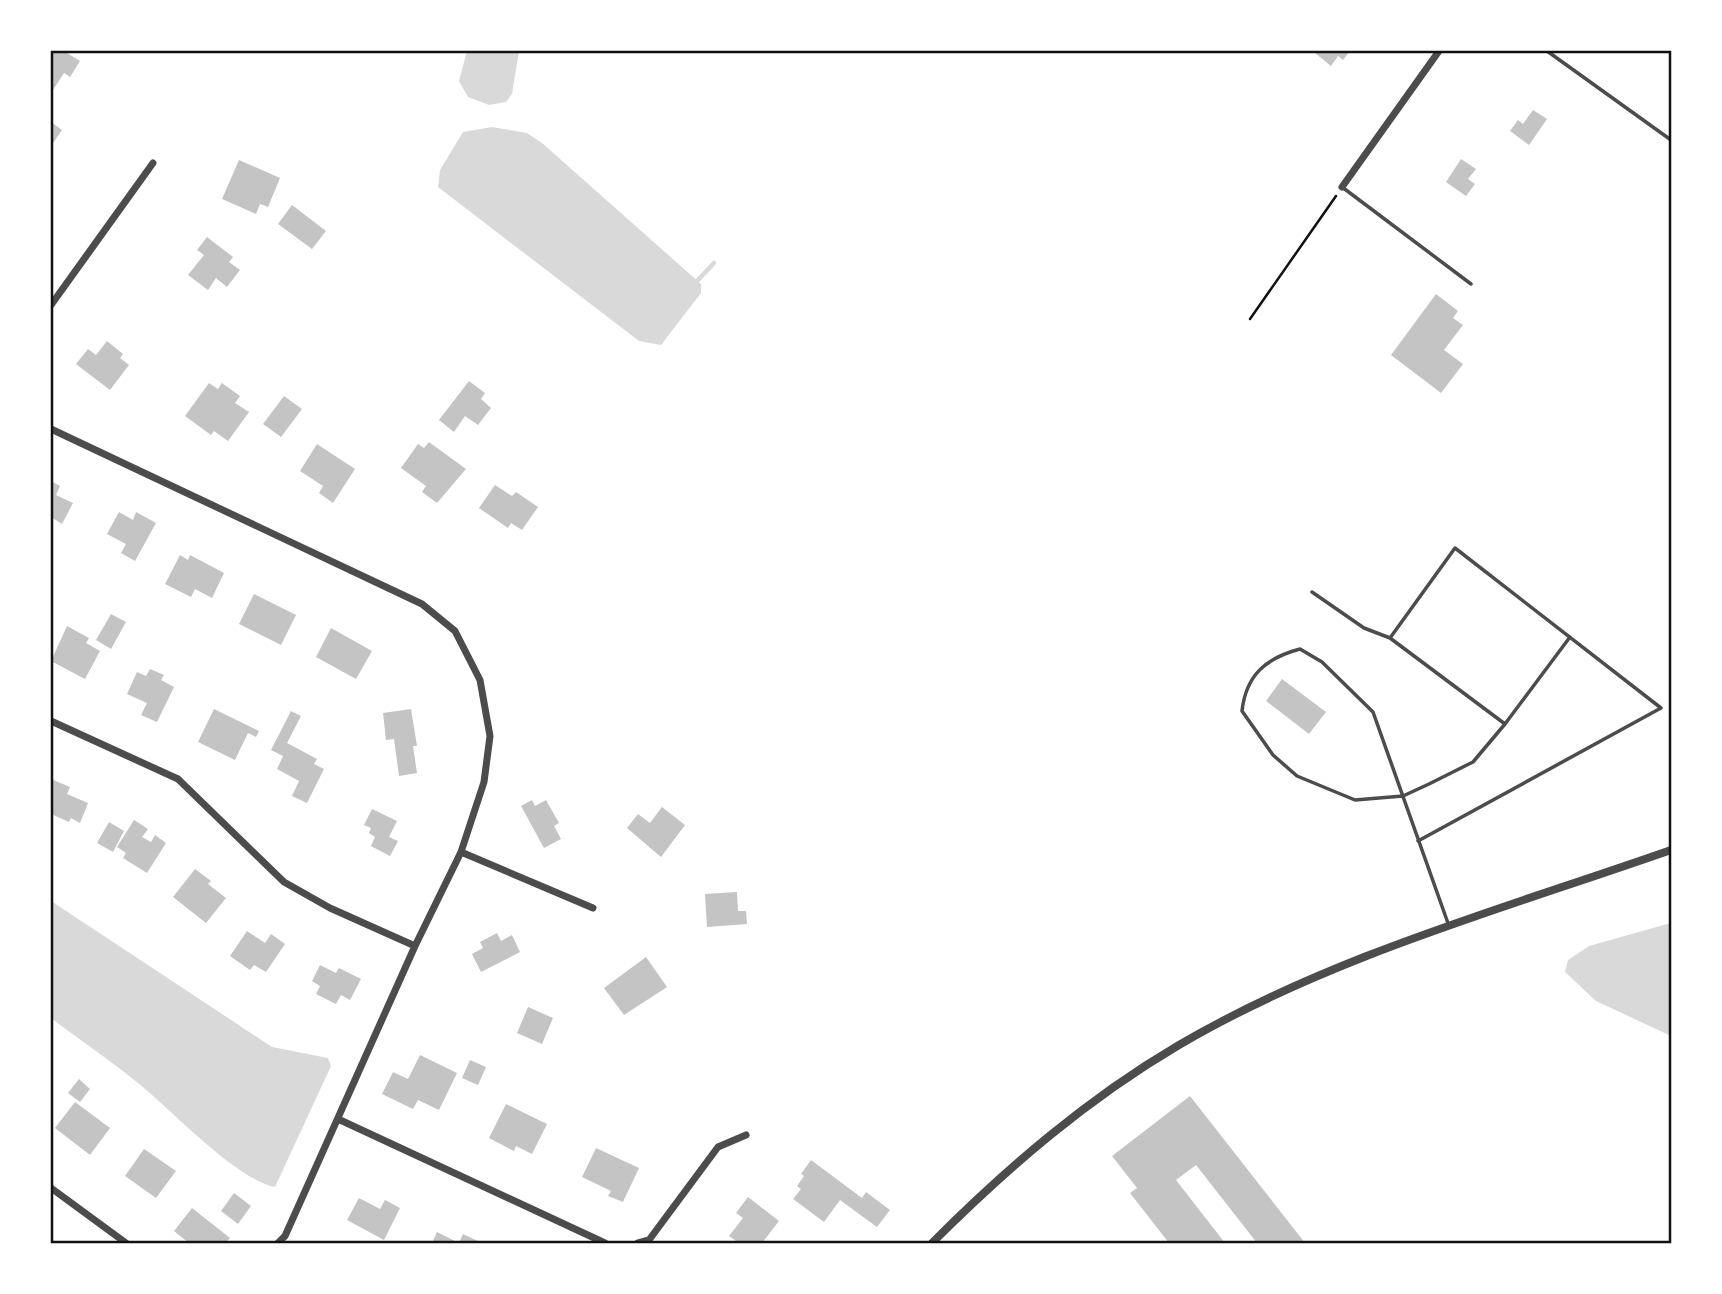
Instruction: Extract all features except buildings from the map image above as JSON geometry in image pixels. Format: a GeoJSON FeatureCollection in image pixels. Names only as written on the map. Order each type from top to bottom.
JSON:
{"type":"FeatureCollection","features":[{"type":"Feature","properties":{"kind":"street"},"geometry":{"type":"LineString","coordinates":[[1342,187],[1439,51]]}},
{"type":"Feature","properties":{"kind":"street"},"geometry":{"type":"LineString","coordinates":[[51,305],[153,163]]}},
{"type":"Feature","properties":{"kind":"street"},"geometry":{"type":"LineString","coordinates":[[51,429],[422,604],[456,631],[480,680],[490,736],[484,782],[461,852],[415,946],[285,1236],[278,1243]]}},
{"type":"Feature","properties":{"kind":"street"},"geometry":{"type":"LineString","coordinates":[[51,721],[178,779],[284,882],[330,908],[415,946]]}},
{"type":"Feature","properties":{"kind":"street"},"geometry":{"type":"LineString","coordinates":[[932,1243],[1042,1140],[1179,1045],[1332,970],[1671,850]]}},
{"type":"Feature","properties":{"kind":"street"},"geometry":{"type":"LineString","coordinates":[[461,852],[593,908]]}},
{"type":"Feature","properties":{"kind":"street"},"geometry":{"type":"LineString","coordinates":[[338,1119],[605,1243]]}},
{"type":"Feature","properties":{"kind":"street"},"geometry":{"type":"LineString","coordinates":[[638,1243],[649,1240],[718,1147],[747,1135]]}},
{"type":"Feature","properties":{"kind":"street"},"geometry":{"type":"LineString","coordinates":[[51,1188],[126,1243]]}},
{"type":"Feature","properties":{"kind":"lane"},"geometry":{"type":"LineString","coordinates":[[1547,51],[1671,140]]}},
{"type":"Feature","properties":{"kind":"lane"},"geometry":{"type":"LineString","coordinates":[[1342,187],[1471,284]]}},
{"type":"Feature","properties":{"kind":"lane"},"geometry":{"type":"LineString","coordinates":[[1390,638],[1455,548],[1661,708],[1418,841]]}},
{"type":"Feature","properties":{"kind":"lane"},"geometry":{"type":"LineString","coordinates":[[1312,592],[1364,628],[1390,638],[1506,724]]}},
{"type":"Feature","properties":{"kind":"lane"},"geometry":{"type":"LineString","coordinates":[[1449,928],[1403,796],[1373,712],[1322,662],[1300,649],[1281,654],[1265,664],[1245,689],[1242,711],[1273,755],[1297,776],[1355,800],[1403,796],[1473,762],[1506,724],[1570,638]]}},
{"type":"Feature","properties":{"kind":"path"},"geometry":{"type":"LineString","coordinates":[[1250,319],[1342,187]]}},
{"type":"Feature","properties":{"kind":"shaded area"},"geometry":{"type":"Polygon","coordinates":[[[467,51],[519,51],[512,94],[506,102],[489,105],[468,97],[459,81],[467,51]]]}},
{"type":"Feature","properties":{"kind":"shaded area"},"geometry":{"type":"Polygon","coordinates":[[[492,127],[527,133],[542,143],[701,284],[701,293],[661,345],[639,341],[438,187],[440,170],[463,132],[492,127]]]}},
{"type":"Feature","properties":{"kind":"shaded area"},"geometry":{"type":"Polygon","coordinates":[[[51,901],[272,1047],[328,1058],[331,1066],[275,1187],[259,1181],[223,1158],[138,1083],[51,1018],[51,901]]]}},
{"type":"Feature","properties":{"kind":"shaded area"},"geometry":{"type":"Polygon","coordinates":[[[1671,923],[1671,1036],[1596,1001],[1565,972],[1568,960],[1589,946],[1671,923]]]}},
{"type":"Feature","properties":{"kind":"waterway"},"geometry":{"type":"LineString","coordinates":[[698,280],[714,263]]}}]}
